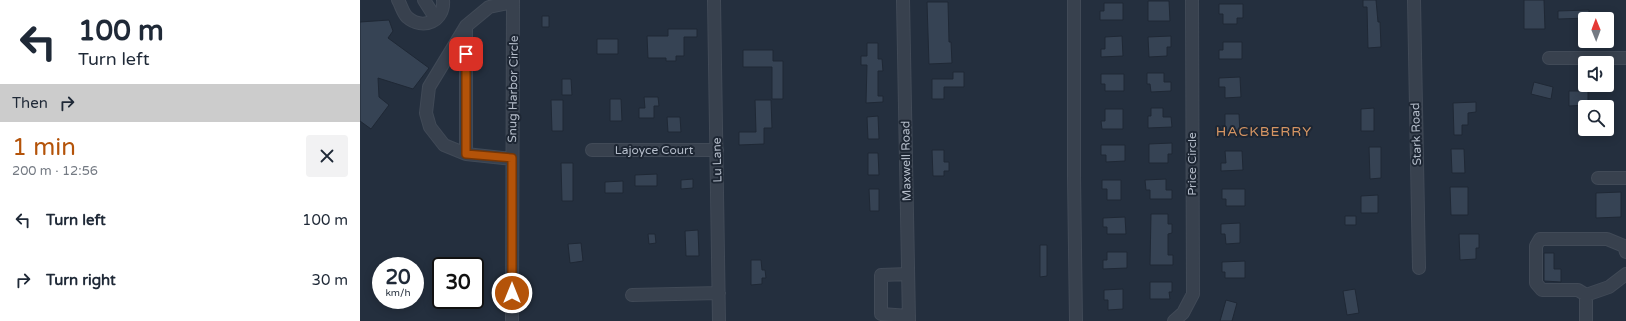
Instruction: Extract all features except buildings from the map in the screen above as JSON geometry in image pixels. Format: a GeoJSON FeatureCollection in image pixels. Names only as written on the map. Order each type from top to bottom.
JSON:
{"type":"FeatureCollection","features":[{"type":"Feature","properties":{"kind":"street"},"geometry":{"type":"LineString","coordinates":[[398,0],[406,16],[418,24],[432,23],[444,8],[443,0]]}},
{"type":"Feature","properties":{"kind":"street"},"geometry":{"type":"LineString","coordinates":[[424,0],[436,19]]}},
{"type":"Feature","properties":{"kind":"street","name":"Lu Lane"},"geometry":{"type":"LineString","coordinates":[[714,0],[719,321]]}},
{"type":"Feature","properties":{"kind":"street","name":"Maxwell Road"},"geometry":{"type":"LineString","coordinates":[[903,0],[909,318]]}},
{"type":"Feature","properties":{"kind":"street"},"geometry":{"type":"LineString","coordinates":[[1074,0],[1074,209],[1076,321]]}},
{"type":"Feature","properties":{"kind":"street","name":"Price Circle"},"geometry":{"type":"LineString","coordinates":[[1174,321],[1183,313],[1193,294],[1192,0]]}},
{"type":"Feature","properties":{"kind":"street","name":"Stark Road"},"geometry":{"type":"LineString","coordinates":[[1414,0],[1419,268]]}},
{"type":"Feature","properties":{"kind":"street"},"geometry":{"type":"LineString","coordinates":[[512,158],[466,154],[444,145],[430,127],[426,113],[429,87],[466,26],[489,7],[513,1]]}},
{"type":"Feature","properties":{"kind":"street","name":"Snug Harbor Circle"},"geometry":{"type":"LineString","coordinates":[[512,321],[513,1]]}},
{"type":"Feature","properties":{"kind":"street"},"geometry":{"type":"LineString","coordinates":[[466,26],[466,154]]}},
{"type":"Feature","properties":{"kind":"street"},"geometry":{"type":"LineString","coordinates":[[1549,58],[1626,58]]}},
{"type":"Feature","properties":{"kind":"street","name":"Lajoyce Court"},"geometry":{"type":"LineString","coordinates":[[592,150],[716,150]]}},
{"type":"Feature","properties":{"kind":"street"},"geometry":{"type":"LineString","coordinates":[[1598,178],[1626,178]]}},
{"type":"Feature","properties":{"kind":"street"},"geometry":{"type":"LineString","coordinates":[[1586,295],[1578,290],[1542,290],[1536,283],[1536,246],[1540,240],[1607,239],[1624,246],[1626,252]]}},
{"type":"Feature","properties":{"kind":"street"},"geometry":{"type":"LineString","coordinates":[[908,274],[881,275],[881,314],[909,318]]}},
{"type":"Feature","properties":{"kind":"street"},"geometry":{"type":"LineString","coordinates":[[1586,295],[1609,287],[1626,274]]}},
{"type":"Feature","properties":{"kind":"street"},"geometry":{"type":"LineString","coordinates":[[632,295],[719,293]]}},
{"type":"Feature","properties":{"kind":"street"},"geometry":{"type":"LineString","coordinates":[[1586,295],[1586,321]]}},
{"type":"Feature","properties":{"kind":"district","name":"HACKBERRY"},"geometry":{"type":"Point","coordinates":[1264,131]}},
{"type":"Feature","properties":{"kind":"route"},"geometry":{"type":"LineString","coordinates":[[466,54],[466,154],[512,158],[512,293]]}}]}
